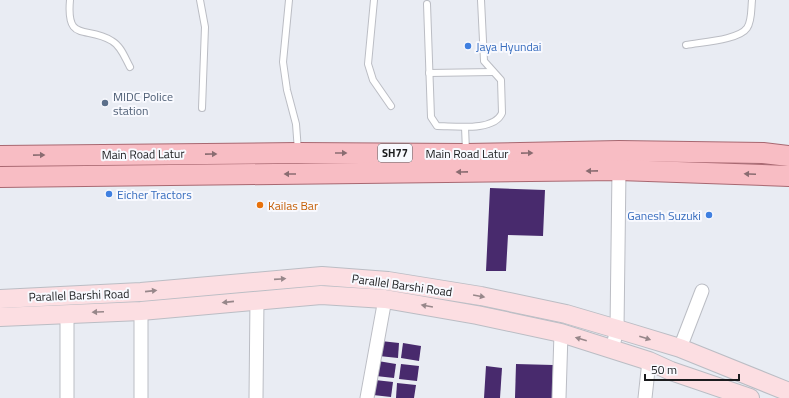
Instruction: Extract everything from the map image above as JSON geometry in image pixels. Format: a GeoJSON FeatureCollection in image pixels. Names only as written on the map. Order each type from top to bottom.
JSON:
{"type":"FeatureCollection","features":[{"type":"Feature","properties":{"kind":"main road","name":"Main Road Latur"},"geometry":{"type":"LineString","coordinates":[[0,156],[298,153],[466,154],[619,151],[763,153],[789,156]]}},
{"type":"Feature","properties":{"kind":"main road","name":"Main Road Latur"},"geometry":{"type":"LineString","coordinates":[[0,177],[619,170],[789,176]]}},
{"type":"Feature","properties":{"kind":"street"},"geometry":{"type":"LineString","coordinates":[[612,350],[617,329],[619,170]]}},
{"type":"Feature","properties":{"kind":"street","name":"Parallel Barshi Road"},"geometry":{"type":"LineString","coordinates":[[0,298],[141,292],[322,276],[388,281],[481,296],[566,314],[680,348],[789,392]]}},
{"type":"Feature","properties":{"kind":"street"},"geometry":{"type":"LineString","coordinates":[[680,348],[702,290]]}},
{"type":"Feature","properties":{"kind":"street"},"geometry":{"type":"LineString","coordinates":[[0,317],[141,311],[257,299],[321,295],[385,299],[477,315],[561,333],[649,361],[671,371],[739,396],[739,371]]}},
{"type":"Feature","properties":{"kind":"street"},"geometry":{"type":"LineString","coordinates":[[256,398],[257,299]]}},
{"type":"Feature","properties":{"kind":"street"},"geometry":{"type":"LineString","coordinates":[[367,398],[385,299]]}},
{"type":"Feature","properties":{"kind":"street"},"geometry":{"type":"LineString","coordinates":[[141,311],[141,398]]}},
{"type":"Feature","properties":{"kind":"street"},"geometry":{"type":"LineString","coordinates":[[67,314],[67,398]]}},
{"type":"Feature","properties":{"kind":"street"},"geometry":{"type":"LineString","coordinates":[[559,398],[561,333]]}},
{"type":"Feature","properties":{"kind":"street"},"geometry":{"type":"LineString","coordinates":[[645,398],[649,361]]}},
{"type":"Feature","properties":{"kind":"lane"},"geometry":{"type":"LineString","coordinates":[[70,0],[68,17],[73,26],[79,30],[111,40],[117,45],[130,67]]}},
{"type":"Feature","properties":{"kind":"lane"},"geometry":{"type":"LineString","coordinates":[[200,0],[205,27],[202,108]]}},
{"type":"Feature","properties":{"kind":"lane"},"geometry":{"type":"LineString","coordinates":[[289,0],[283,62],[287,90],[296,124],[298,153]]}},
{"type":"Feature","properties":{"kind":"lane"},"geometry":{"type":"LineString","coordinates":[[374,0],[368,64],[370,72],[391,106]]}},
{"type":"Feature","properties":{"kind":"lane"},"geometry":{"type":"LineString","coordinates":[[427,4],[431,117],[434,124],[465,127],[492,124],[500,118],[502,113],[501,80],[484,61],[481,0]]}},
{"type":"Feature","properties":{"kind":"lane"},"geometry":{"type":"LineString","coordinates":[[686,44],[738,36],[747,28],[751,16],[752,0]]}},
{"type":"Feature","properties":{"kind":"lane"},"geometry":{"type":"LineString","coordinates":[[429,73],[493,72]]}},
{"type":"Feature","properties":{"kind":"lane"},"geometry":{"type":"LineString","coordinates":[[465,127],[466,154]]}},
{"type":"Feature","properties":{"kind":"building"},"geometry":{"type":"Polygon","coordinates":[[[490,188],[545,190],[543,236],[508,235],[506,271],[486,271],[490,188]]]}},
{"type":"Feature","properties":{"kind":"building"},"geometry":{"type":"Polygon","coordinates":[[[381,341],[399,343],[398,358],[379,356],[381,341]]]}},
{"type":"Feature","properties":{"kind":"building"},"geometry":{"type":"Polygon","coordinates":[[[403,343],[421,346],[419,361],[401,358],[403,343]]]}},
{"type":"Feature","properties":{"kind":"building"},"geometry":{"type":"Polygon","coordinates":[[[378,361],[396,364],[394,378],[376,376],[378,361]]]}},
{"type":"Feature","properties":{"kind":"building"},"geometry":{"type":"Polygon","coordinates":[[[401,364],[419,366],[417,381],[399,379],[401,364]]]}},
{"type":"Feature","properties":{"kind":"building"},"geometry":{"type":"Polygon","coordinates":[[[516,364],[553,365],[552,398],[515,398],[516,364]]]}},
{"type":"Feature","properties":{"kind":"building"},"geometry":{"type":"Polygon","coordinates":[[[486,366],[502,368],[500,398],[484,398],[486,366]]]}},
{"type":"Feature","properties":{"kind":"building"},"geometry":{"type":"Polygon","coordinates":[[[375,380],[393,382],[391,397],[373,395],[375,380]]]}},
{"type":"Feature","properties":{"kind":"building"},"geometry":{"type":"Polygon","coordinates":[[[397,383],[416,385],[414,398],[396,398],[397,383]]]}},
{"type":"Feature","properties":{"kind":"place","name":"Jaya Hyundai"},"geometry":{"type":"Point","coordinates":[468,46]}},
{"type":"Feature","properties":{"kind":"place","name":"MIDC Police station"},"geometry":{"type":"Point","coordinates":[105,103]}},
{"type":"Feature","properties":{"kind":"place","name":"Eicher Tractors"},"geometry":{"type":"Point","coordinates":[109,194]}},
{"type":"Feature","properties":{"kind":"place","name":"Kailas Bar"},"geometry":{"type":"Point","coordinates":[260,205]}},
{"type":"Feature","properties":{"kind":"place","name":"Ganesh Suzuki"},"geometry":{"type":"Point","coordinates":[709,215]}}]}
